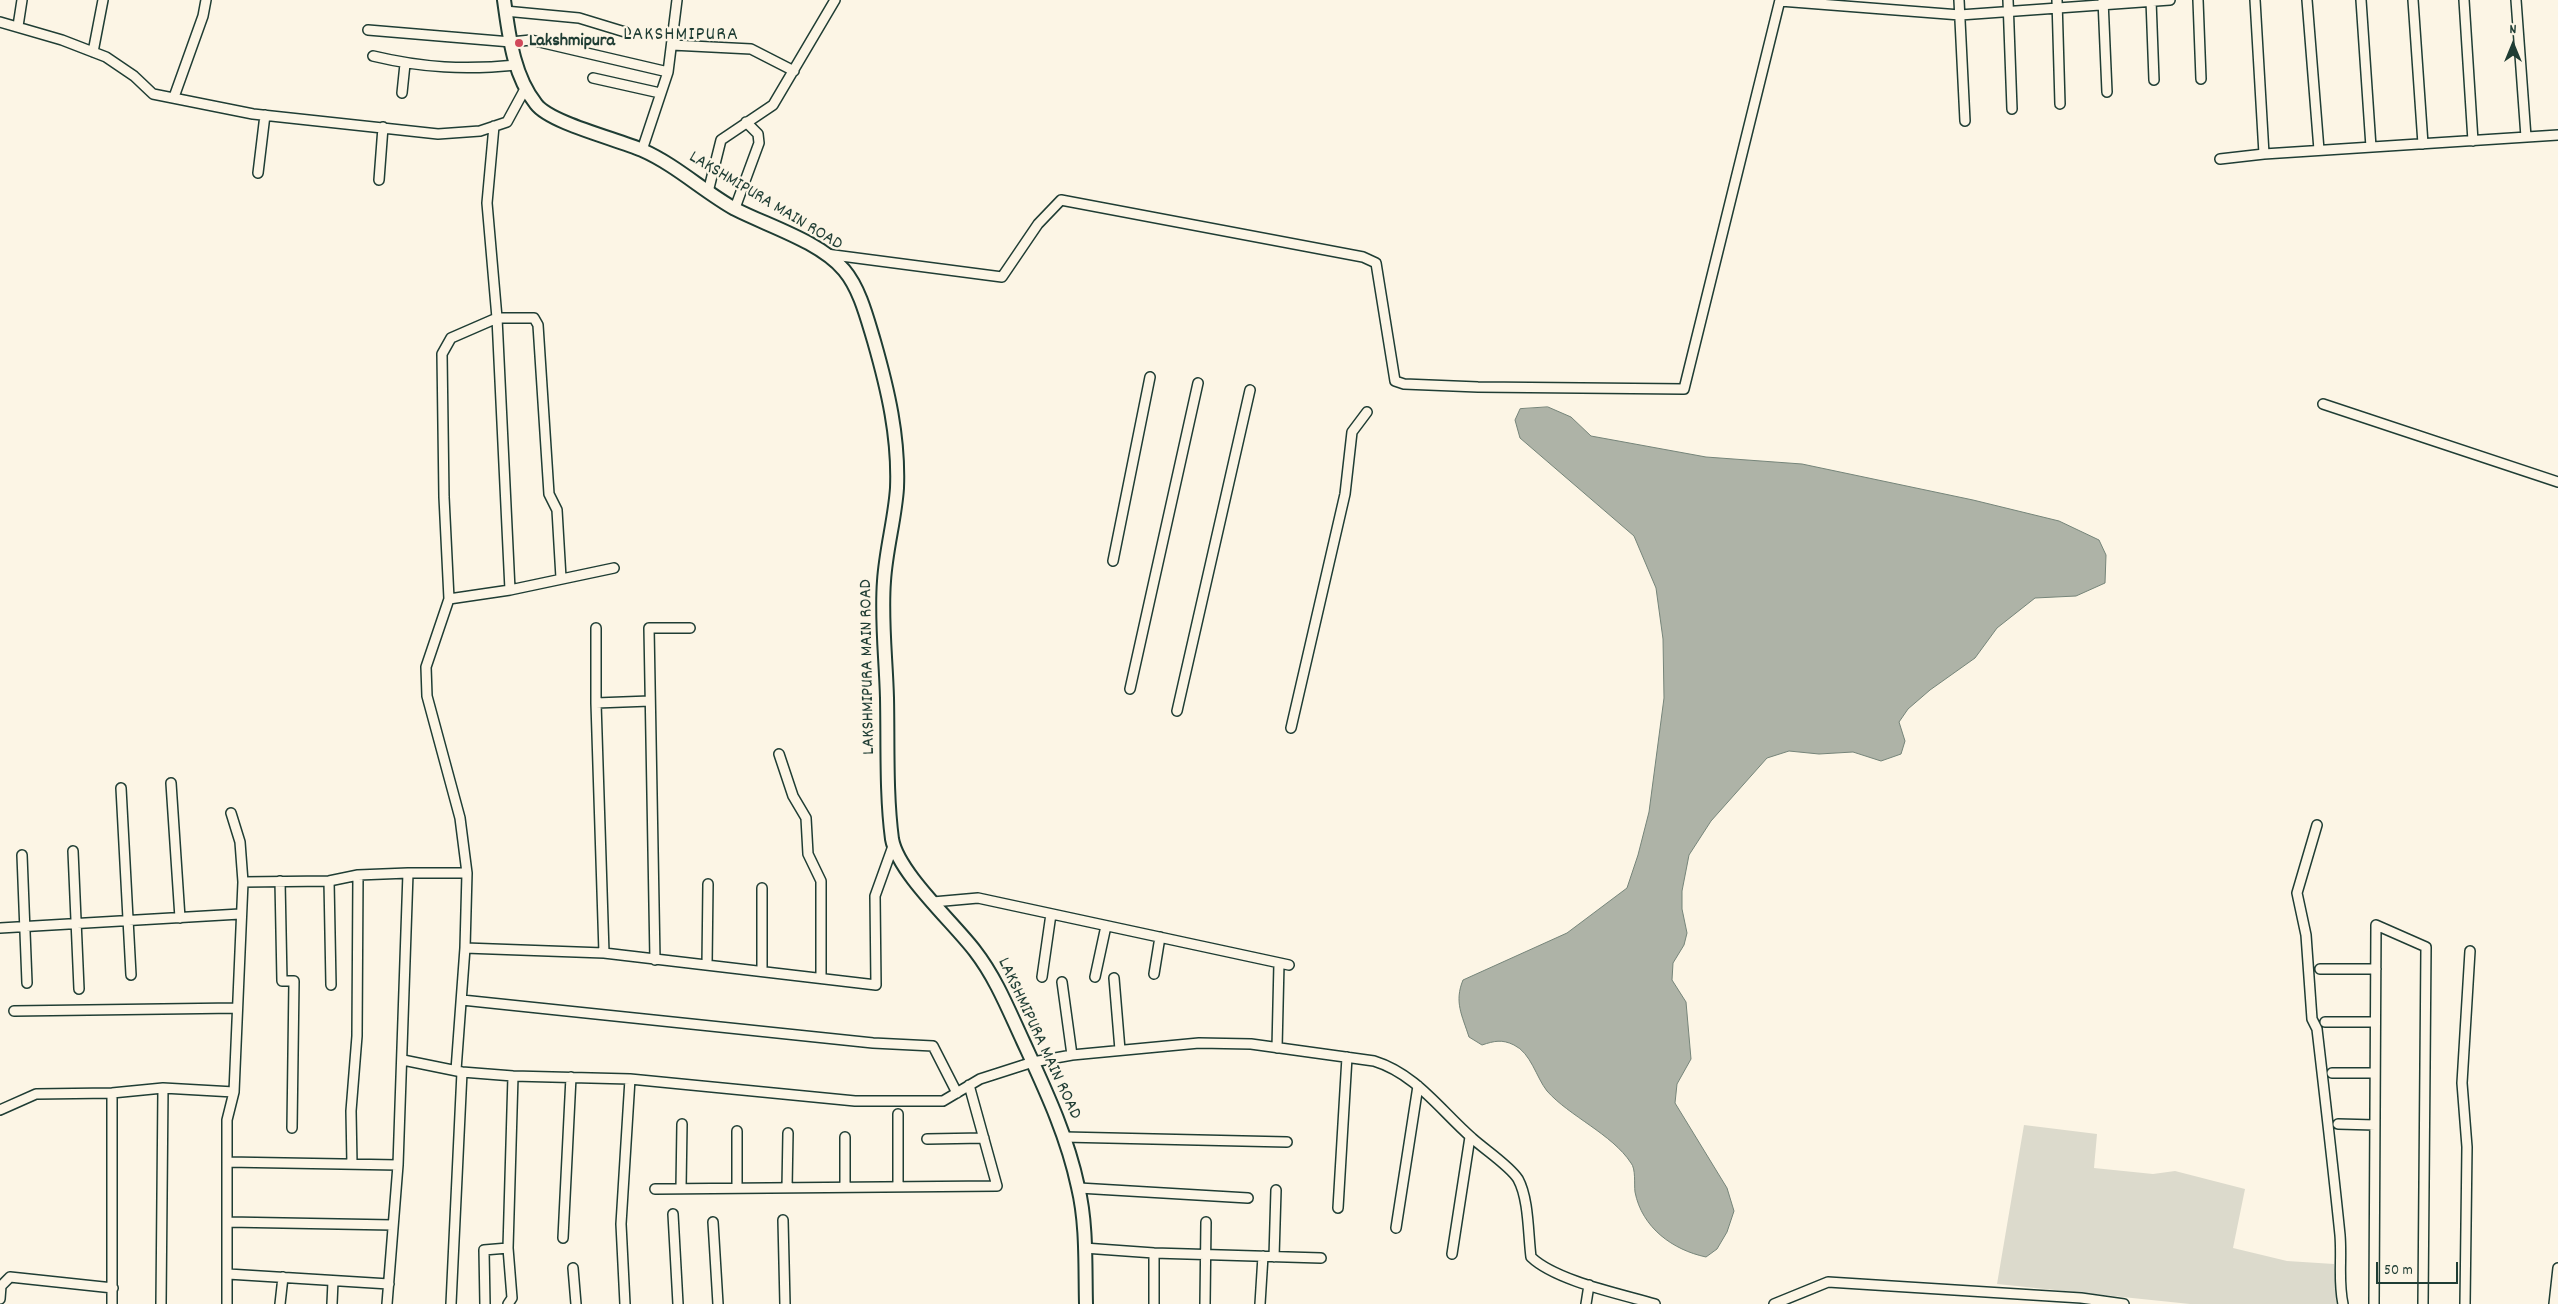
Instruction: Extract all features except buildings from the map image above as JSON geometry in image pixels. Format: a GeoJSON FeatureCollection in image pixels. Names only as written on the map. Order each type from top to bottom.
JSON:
{"type":"FeatureCollection","features":[{"type":"Feature","properties":{"kind":"main road","name":"LAKSHMIPURA MAIN ROAD"},"geometry":{"type":"LineString","coordinates":[[504,5],[516,65],[538,108],[561,120],[642,150],[662,160],[734,208],[824,253],[843,269],[856,291],[868,322],[892,413],[898,455],[896,493],[884,577],[883,614],[893,846],[914,879],[976,952],[1004,999],[1054,1106],[1079,1188],[1086,1304]]}},
{"type":"Feature","properties":{"kind":"street"},"geometry":{"type":"LineString","coordinates":[[18,26],[22,0]]}},
{"type":"Feature","properties":{"kind":"street"},"geometry":{"type":"LineString","coordinates":[[93,52],[103,0]]}},
{"type":"Feature","properties":{"kind":"street"},"geometry":{"type":"LineString","coordinates":[[174,97],[203,16],[206,0]]}},
{"type":"Feature","properties":{"kind":"street"},"geometry":{"type":"LineString","coordinates":[[642,150],[668,72],[677,0]]}},
{"type":"Feature","properties":{"kind":"street"},"geometry":{"type":"LineString","coordinates":[[708,192],[721,140],[773,105],[835,0]]}},
{"type":"Feature","properties":{"kind":"street"},"geometry":{"type":"LineString","coordinates":[[1959,0],[1965,121]]}},
{"type":"Feature","properties":{"kind":"street"},"geometry":{"type":"LineString","coordinates":[[2008,0],[2012,109]]}},
{"type":"Feature","properties":{"kind":"street"},"geometry":{"type":"LineString","coordinates":[[824,253],[1002,277],[1038,224],[1061,200],[1363,256],[1376,262],[1396,381],[1404,384],[1498,388],[1684,389],[1780,1],[1960,15],[2009,11],[2057,4],[2170,0]]}},
{"type":"Feature","properties":{"kind":"street"},"geometry":{"type":"LineString","coordinates":[[2198,0],[2201,78]]}},
{"type":"Feature","properties":{"kind":"street"},"geometry":{"type":"LineString","coordinates":[[2255,0],[2264,154]]}},
{"type":"Feature","properties":{"kind":"street"},"geometry":{"type":"LineString","coordinates":[[2307,0],[2319,150]]}},
{"type":"Feature","properties":{"kind":"street"},"geometry":{"type":"LineString","coordinates":[[2361,0],[2371,147]]}},
{"type":"Feature","properties":{"kind":"street"},"geometry":{"type":"LineString","coordinates":[[2413,0],[2423,144]]}},
{"type":"Feature","properties":{"kind":"street"},"geometry":{"type":"LineString","coordinates":[[2464,0],[2473,141]]}},
{"type":"Feature","properties":{"kind":"street"},"geometry":{"type":"LineString","coordinates":[[2516,0],[2526,137]]}},
{"type":"Feature","properties":{"kind":"street"},"geometry":{"type":"LineString","coordinates":[[2151,1],[2154,80]]}},
{"type":"Feature","properties":{"kind":"street"},"geometry":{"type":"LineString","coordinates":[[2103,2],[2107,92]]}},
{"type":"Feature","properties":{"kind":"street"},"geometry":{"type":"LineString","coordinates":[[2057,4],[2060,104]]}},
{"type":"Feature","properties":{"kind":"street"},"geometry":{"type":"LineString","coordinates":[[504,5],[579,18],[625,32]]}},
{"type":"Feature","properties":{"kind":"street"},"geometry":{"type":"LineString","coordinates":[[0,22],[18,26],[106,57],[134,76],[153,94],[265,115],[438,134],[480,131],[507,122],[526,87]]}},
{"type":"Feature","properties":{"kind":"street"},"geometry":{"type":"LineString","coordinates":[[368,30],[511,42],[531,40],[668,72]]}},
{"type":"Feature","properties":{"kind":"street"},"geometry":{"type":"LineString","coordinates":[[672,46],[751,49],[794,71]]}},
{"type":"Feature","properties":{"kind":"street"},"geometry":{"type":"LineString","coordinates":[[373,56],[405,64],[444,68],[516,65]]}},
{"type":"Feature","properties":{"kind":"street"},"geometry":{"type":"LineString","coordinates":[[402,93],[405,64]]}},
{"type":"Feature","properties":{"kind":"street"},"geometry":{"type":"LineString","coordinates":[[593,78],[660,93]]}},
{"type":"Feature","properties":{"kind":"street"},"geometry":{"type":"LineString","coordinates":[[258,173],[265,115]]}},
{"type":"Feature","properties":{"kind":"street"},"geometry":{"type":"LineString","coordinates":[[734,208],[759,143],[758,134],[746,122]]}},
{"type":"Feature","properties":{"kind":"street"},"geometry":{"type":"LineString","coordinates":[[494,126],[487,203],[497,318],[510,590]]}},
{"type":"Feature","properties":{"kind":"street"},"geometry":{"type":"LineString","coordinates":[[379,180],[383,127]]}},
{"type":"Feature","properties":{"kind":"street"},"geometry":{"type":"LineString","coordinates":[[2220,159],[2319,150],[2558,135]]}},
{"type":"Feature","properties":{"kind":"street"},"geometry":{"type":"LineString","coordinates":[[451,1304],[467,873],[460,818],[427,696],[426,667],[449,599],[444,497],[442,354],[451,338],[497,318],[534,318],[538,325],[550,494],[557,510],[560,578]]}},
{"type":"Feature","properties":{"kind":"street"},"geometry":{"type":"LineString","coordinates":[[1113,561],[1150,377]]}},
{"type":"Feature","properties":{"kind":"street"},"geometry":{"type":"LineString","coordinates":[[1130,689],[1198,383]]}},
{"type":"Feature","properties":{"kind":"street"},"geometry":{"type":"LineString","coordinates":[[1177,711],[1250,390]]}},
{"type":"Feature","properties":{"kind":"street"},"geometry":{"type":"LineString","coordinates":[[2323,404],[2558,482]]}},
{"type":"Feature","properties":{"kind":"street"},"geometry":{"type":"LineString","coordinates":[[1291,728],[1344,494],[1352,432],[1367,412]]}},
{"type":"Feature","properties":{"kind":"street"},"geometry":{"type":"LineString","coordinates":[[449,599],[510,590],[614,568]]}},
{"type":"Feature","properties":{"kind":"street"},"geometry":{"type":"LineString","coordinates":[[596,628],[596,703],[604,954]]}},
{"type":"Feature","properties":{"kind":"street"},"geometry":{"type":"LineString","coordinates":[[655,960],[648,628],[690,628]]}},
{"type":"Feature","properties":{"kind":"street"},"geometry":{"type":"LineString","coordinates":[[596,703],[650,701]]}},
{"type":"Feature","properties":{"kind":"street"},"geometry":{"type":"LineString","coordinates":[[779,754],[793,796],[806,818],[808,854],[820,881],[821,978]]}},
{"type":"Feature","properties":{"kind":"street"},"geometry":{"type":"LineString","coordinates":[[171,783],[180,918]]}},
{"type":"Feature","properties":{"kind":"street"},"geometry":{"type":"LineString","coordinates":[[121,788],[131,974]]}},
{"type":"Feature","properties":{"kind":"street"},"geometry":{"type":"LineString","coordinates":[[227,1304],[227,1120],[234,1092],[240,914],[243,882],[240,842],[231,813]]}},
{"type":"Feature","properties":{"kind":"street"},"geometry":{"type":"LineString","coordinates":[[2316,825],[2297,893],[2306,935],[2312,1019],[2317,1029],[2328,1123],[2342,1258],[2338,1285],[2343,1304]]}},
{"type":"Feature","properties":{"kind":"street"},"geometry":{"type":"LineString","coordinates":[[465,948],[604,954],[876,984],[874,896],[893,846]]}},
{"type":"Feature","properties":{"kind":"street"},"geometry":{"type":"LineString","coordinates":[[73,851],[79,988]]}},
{"type":"Feature","properties":{"kind":"street"},"geometry":{"type":"LineString","coordinates":[[22,855],[27,982]]}},
{"type":"Feature","properties":{"kind":"street"},"geometry":{"type":"LineString","coordinates":[[387,1304],[398,1165],[408,873]]}},
{"type":"Feature","properties":{"kind":"street"},"geometry":{"type":"LineString","coordinates":[[243,882],[329,881],[358,875],[467,873]]}},
{"type":"Feature","properties":{"kind":"street"},"geometry":{"type":"LineString","coordinates":[[352,1164],[351,1111],[358,1036],[358,875]]}},
{"type":"Feature","properties":{"kind":"street"},"geometry":{"type":"LineString","coordinates":[[280,881],[282,981],[294,982],[292,1128]]}},
{"type":"Feature","properties":{"kind":"street"},"geometry":{"type":"LineString","coordinates":[[329,881],[331,985]]}},
{"type":"Feature","properties":{"kind":"street"},"geometry":{"type":"LineString","coordinates":[[707,965],[708,884]]}},
{"type":"Feature","properties":{"kind":"street"},"geometry":{"type":"LineString","coordinates":[[762,888],[762,971]]}},
{"type":"Feature","properties":{"kind":"street"},"geometry":{"type":"LineString","coordinates":[[933,902],[978,898],[1290,965]]}},
{"type":"Feature","properties":{"kind":"street"},"geometry":{"type":"LineString","coordinates":[[0,928],[240,914]]}},
{"type":"Feature","properties":{"kind":"street"},"geometry":{"type":"LineString","coordinates":[[1042,977],[1051,914]]}},
{"type":"Feature","properties":{"kind":"street"},"geometry":{"type":"LineString","coordinates":[[2374,1304],[2376,925],[2426,947],[2423,1304]]}},
{"type":"Feature","properties":{"kind":"street"},"geometry":{"type":"LineString","coordinates":[[1095,977],[1106,926]]}},
{"type":"Feature","properties":{"kind":"street"},"geometry":{"type":"LineString","coordinates":[[1154,974],[1160,937]]}},
{"type":"Feature","properties":{"kind":"street"},"geometry":{"type":"LineString","coordinates":[[2465,1304],[2466,1147],[2462,1083],[2470,951]]}},
{"type":"Feature","properties":{"kind":"street"},"geometry":{"type":"LineString","coordinates":[[1277,1048],[1279,963]]}},
{"type":"Feature","properties":{"kind":"street"},"geometry":{"type":"LineString","coordinates":[[2320,969],[2376,969]]}},
{"type":"Feature","properties":{"kind":"street"},"geometry":{"type":"LineString","coordinates":[[1114,978],[1120,1050]]}},
{"type":"Feature","properties":{"kind":"street"},"geometry":{"type":"LineString","coordinates":[[1062,982],[1072,1055]]}},
{"type":"Feature","properties":{"kind":"street"},"geometry":{"type":"LineString","coordinates":[[462,1000],[873,1043],[933,1046],[957,1093]]}},
{"type":"Feature","properties":{"kind":"street"},"geometry":{"type":"LineString","coordinates":[[14,1011],[237,1008]]}},
{"type":"Feature","properties":{"kind":"street"},"geometry":{"type":"LineString","coordinates":[[2326,1022],[2375,1022]]}},
{"type":"Feature","properties":{"kind":"street"},"geometry":{"type":"LineString","coordinates":[[402,1060],[459,1071],[513,1076],[630,1079],[855,1101],[943,1101],[980,1079],[1033,1062],[1072,1055],[1199,1043],[1251,1044],[1347,1057],[1387,1065],[1418,1086],[1470,1137],[1517,1178],[1525,1198],[1531,1257],[1540,1266],[1589,1285],[1655,1304]]}},
{"type":"Feature","properties":{"kind":"street"},"geometry":{"type":"LineString","coordinates":[[1338,1208],[1347,1057]]}},
{"type":"Feature","properties":{"kind":"street"},"geometry":{"type":"LineString","coordinates":[[2332,1073],[2375,1073]]}},
{"type":"Feature","properties":{"kind":"street"},"geometry":{"type":"LineString","coordinates":[[508,1304],[512,1298],[508,1248],[513,1076]]}},
{"type":"Feature","properties":{"kind":"street"},"geometry":{"type":"LineString","coordinates":[[563,1238],[571,1077]]}},
{"type":"Feature","properties":{"kind":"street"},"geometry":{"type":"LineString","coordinates":[[625,1304],[621,1224],[630,1079]]}},
{"type":"Feature","properties":{"kind":"street"},"geometry":{"type":"LineString","coordinates":[[655,1188],[997,1186],[970,1085]]}},
{"type":"Feature","properties":{"kind":"street"},"geometry":{"type":"LineString","coordinates":[[1396,1228],[1418,1086]]}},
{"type":"Feature","properties":{"kind":"street"},"geometry":{"type":"LineString","coordinates":[[0,1110],[36,1094],[112,1093],[163,1088],[234,1092]]}},
{"type":"Feature","properties":{"kind":"street"},"geometry":{"type":"LineString","coordinates":[[161,1304],[163,1088]]}},
{"type":"Feature","properties":{"kind":"street"},"geometry":{"type":"LineString","coordinates":[[112,1093],[112,1304]]}},
{"type":"Feature","properties":{"kind":"street"},"geometry":{"type":"LineString","coordinates":[[898,1114],[898,1186]]}},
{"type":"Feature","properties":{"kind":"street"},"geometry":{"type":"LineString","coordinates":[[681,1188],[682,1124]]}},
{"type":"Feature","properties":{"kind":"street"},"geometry":{"type":"LineString","coordinates":[[2338,1124],[2375,1125]]}},
{"type":"Feature","properties":{"kind":"street"},"geometry":{"type":"LineString","coordinates":[[737,1131],[737,1188]]}},
{"type":"Feature","properties":{"kind":"street"},"geometry":{"type":"LineString","coordinates":[[787,1188],[788,1134]]}},
{"type":"Feature","properties":{"kind":"street"},"geometry":{"type":"LineString","coordinates":[[845,1137],[845,1187]]}},
{"type":"Feature","properties":{"kind":"street"},"geometry":{"type":"LineString","coordinates":[[1064,1137],[1287,1142]]}},
{"type":"Feature","properties":{"kind":"street"},"geometry":{"type":"LineString","coordinates":[[1452,1254],[1470,1137]]}},
{"type":"Feature","properties":{"kind":"street"},"geometry":{"type":"LineString","coordinates":[[927,1139],[984,1138]]}},
{"type":"Feature","properties":{"kind":"street"},"geometry":{"type":"LineString","coordinates":[[227,1162],[398,1165]]}},
{"type":"Feature","properties":{"kind":"street"},"geometry":{"type":"LineString","coordinates":[[1079,1188],[1248,1198]]}},
{"type":"Feature","properties":{"kind":"street"},"geometry":{"type":"LineString","coordinates":[[1274,1257],[1276,1190]]}},
{"type":"Feature","properties":{"kind":"street"},"geometry":{"type":"LineString","coordinates":[[673,1214],[678,1304]]}},
{"type":"Feature","properties":{"kind":"street"},"geometry":{"type":"LineString","coordinates":[[783,1220],[786,1304]]}},
{"type":"Feature","properties":{"kind":"street"},"geometry":{"type":"LineString","coordinates":[[228,1222],[394,1225]]}},
{"type":"Feature","properties":{"kind":"street"},"geometry":{"type":"LineString","coordinates":[[713,1222],[718,1304]]}},
{"type":"Feature","properties":{"kind":"street"},"geometry":{"type":"LineString","coordinates":[[1205,1304],[1206,1222]]}},
{"type":"Feature","properties":{"kind":"street"},"geometry":{"type":"LineString","coordinates":[[485,1304],[484,1250],[508,1248]]}},
{"type":"Feature","properties":{"kind":"street"},"geometry":{"type":"LineString","coordinates":[[1084,1248],[1154,1253],[1321,1258]]}},
{"type":"Feature","properties":{"kind":"street"},"geometry":{"type":"LineString","coordinates":[[1154,1253],[1154,1304]]}},
{"type":"Feature","properties":{"kind":"street"},"geometry":{"type":"LineString","coordinates":[[1260,1304],[1263,1256]]}},
{"type":"Feature","properties":{"kind":"street"},"geometry":{"type":"LineString","coordinates":[[573,1268],[576,1304]]}},
{"type":"Feature","properties":{"kind":"street"},"geometry":{"type":"LineString","coordinates":[[2554,1304],[2558,1268]]}},
{"type":"Feature","properties":{"kind":"street"},"geometry":{"type":"LineString","coordinates":[[228,1274],[389,1284]]}},
{"type":"Feature","properties":{"kind":"street"},"geometry":{"type":"LineString","coordinates":[[0,1299],[1,1286],[10,1277],[113,1288]]}},
{"type":"Feature","properties":{"kind":"street"},"geometry":{"type":"LineString","coordinates":[[280,1304],[282,1277]]}},
{"type":"Feature","properties":{"kind":"street"},"geometry":{"type":"LineString","coordinates":[[332,1304],[333,1281]]}},
{"type":"Feature","properties":{"kind":"street"},"geometry":{"type":"LineString","coordinates":[[1774,1304],[1828,1282],[2081,1298],[2124,1304]]}},
{"type":"Feature","properties":{"kind":"street"},"geometry":{"type":"LineString","coordinates":[[1586,1304],[1589,1285]]}},
{"type":"Feature","properties":{"kind":"shaded area"},"geometry":{"type":"Polygon","coordinates":[[[1548,407],[1571,417],[1591,436],[1706,457],[1802,464],[1973,500],[2059,521],[2099,540],[2106,555],[2105,583],[2076,596],[2035,598],[1997,628],[1975,658],[1930,690],[1908,709],[1899,722],[1905,741],[1901,754],[1881,761],[1853,752],[1819,754],[1789,751],[1767,758],[1711,821],[1689,855],[1682,891],[1682,909],[1687,933],[1684,945],[1673,963],[1672,980],[1686,1002],[1691,1059],[1677,1084],[1675,1103],[1727,1188],[1734,1211],[1727,1232],[1717,1249],[1706,1257],[1694,1254],[1671,1243],[1652,1227],[1639,1205],[1635,1192],[1633,1166],[1623,1153],[1547,1091],[1529,1059],[1520,1049],[1502,1041],[1482,1045],[1469,1037],[1460,1008],[1459,995],[1463,980],[1567,933],[1627,888],[1649,812],[1664,698],[1663,639],[1656,588],[1634,536],[1520,438],[1515,420],[1520,409],[1548,407]]]}},
{"type":"Feature","properties":{"kind":"shaded area"},"geometry":{"type":"Polygon","coordinates":[[[2024,1125],[2097,1134],[2094,1168],[2153,1174],[2175,1171],[2245,1189],[2233,1248],[2287,1261],[2334,1264],[2337,1304],[2190,1304],[1997,1284],[2024,1125]]]}},
{"type":"Feature","properties":{"kind":"place","name":"Lakshmipura"},"geometry":{"type":"Point","coordinates":[519,43]}},
{"type":"Feature","properties":{"kind":"district","name":"LAKSHMIPURA"},"geometry":{"type":"Point","coordinates":[681,36]}}]}
